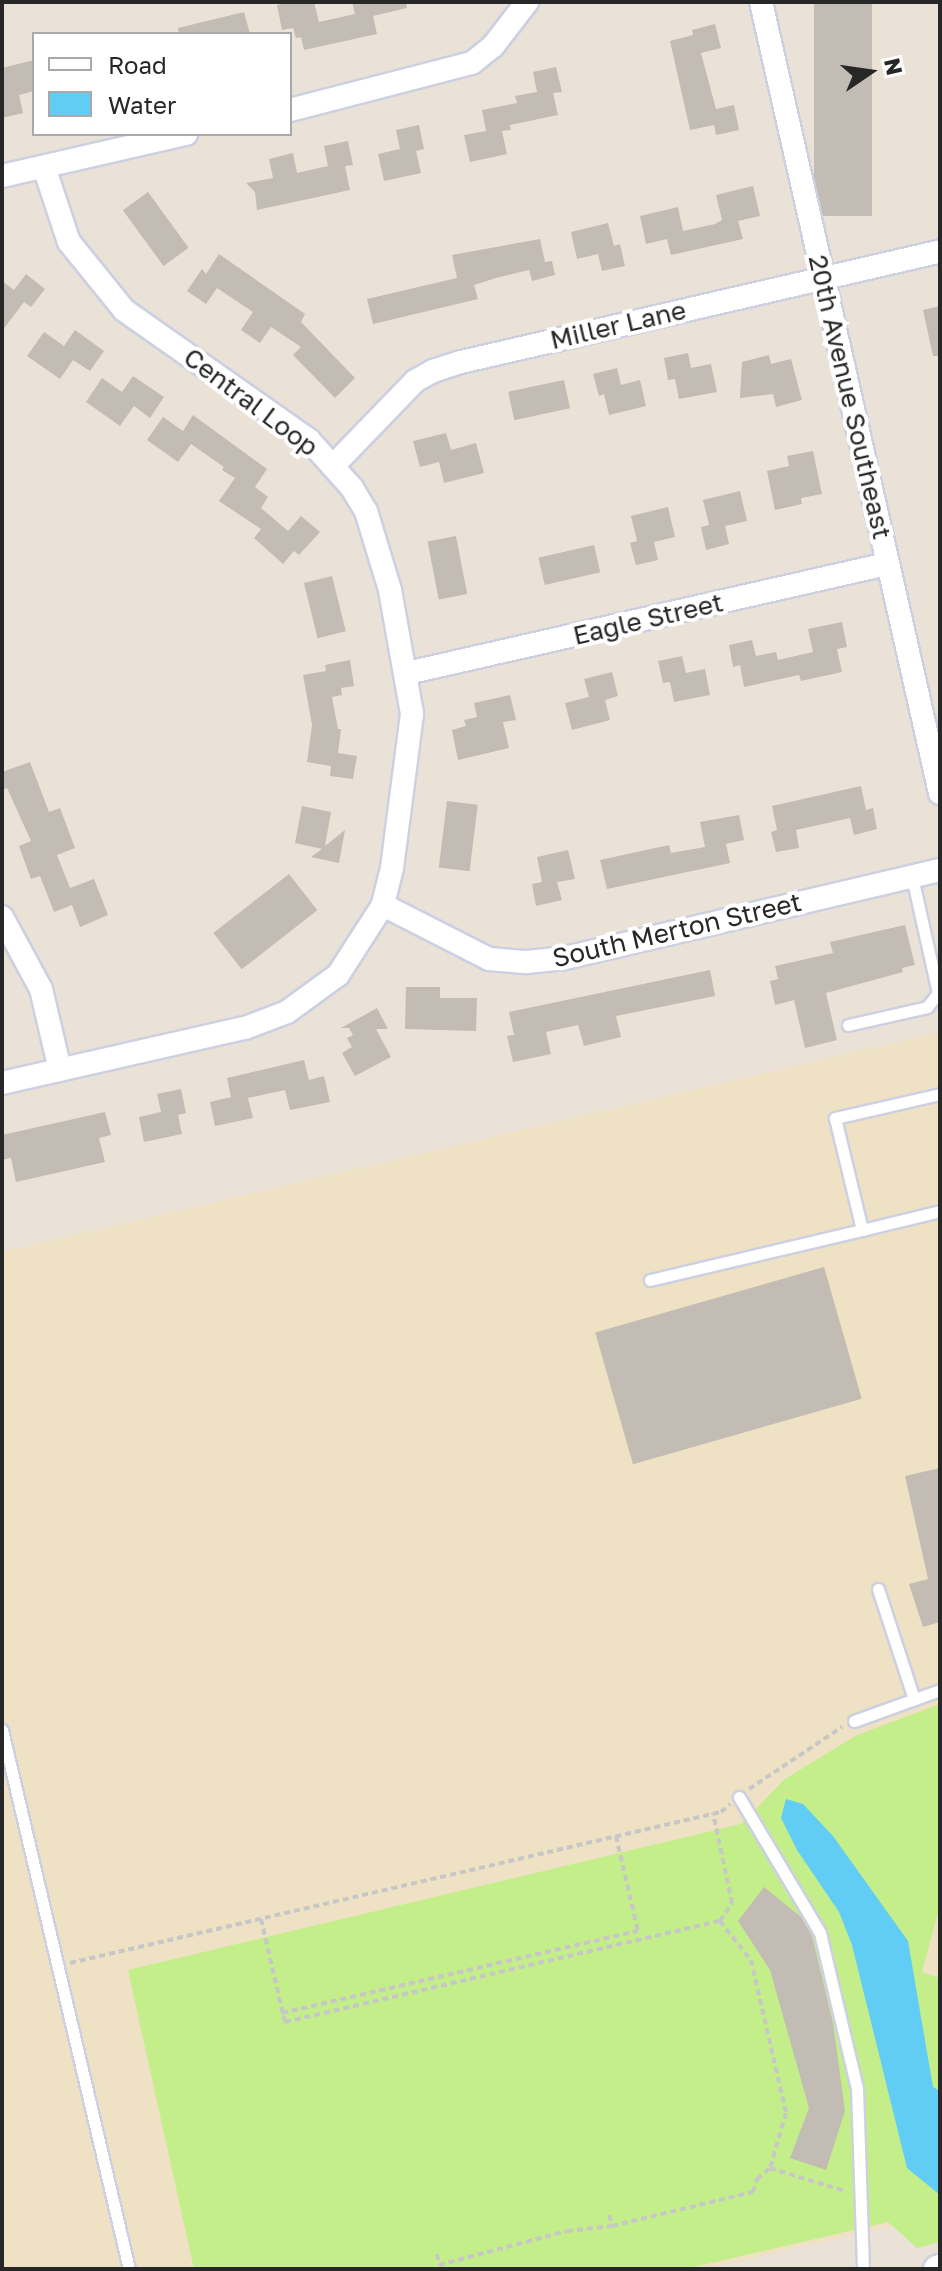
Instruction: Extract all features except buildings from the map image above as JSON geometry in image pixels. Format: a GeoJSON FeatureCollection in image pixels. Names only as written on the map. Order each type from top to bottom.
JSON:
{"type":"FeatureCollection","features":[{"type":"Feature","properties":{"kind":"street"},"geometry":{"type":"LineString","coordinates":[[292,109],[472,63],[493,46],[527,2]]}},
{"type":"Feature","properties":{"kind":"street","name":"20th Avenue Southeast"},"geometry":{"type":"LineString","coordinates":[[761,2],[940,793]]}},
{"type":"Feature","properties":{"kind":"street"},"geometry":{"type":"LineString","coordinates":[[2,176],[177,136]]}},
{"type":"Feature","properties":{"kind":"street","name":"Central Loop"},"geometry":{"type":"LineString","coordinates":[[44,167],[69,242],[124,310],[309,440],[333,466],[366,511],[390,590],[412,714],[407,770],[383,905]]}},
{"type":"Feature","properties":{"kind":"street","name":"Miller Lane"},"geometry":{"type":"LineString","coordinates":[[333,466],[415,381],[433,371],[940,251]]}},
{"type":"Feature","properties":{"kind":"street","name":"Eagle Street"},"geometry":{"type":"LineString","coordinates":[[407,673],[888,564]]}},
{"type":"Feature","properties":{"kind":"street","name":"South Merton Street"},"geometry":{"type":"LineString","coordinates":[[383,905],[489,959],[527,962],[565,958],[940,870]]}},
{"type":"Feature","properties":{"kind":"street"},"geometry":{"type":"LineString","coordinates":[[2,1083],[245,1028],[287,1012],[338,975],[383,905]]}},
{"type":"Feature","properties":{"kind":"street"},"geometry":{"type":"LineString","coordinates":[[2,917],[41,989],[60,1070]]}},
{"type":"Feature","properties":{"kind":"lane"},"geometry":{"type":"LineString","coordinates":[[848,1025],[927,1007],[938,993],[912,877]]}},
{"type":"Feature","properties":{"kind":"lane"},"geometry":{"type":"LineString","coordinates":[[862,1230],[835,1118],[940,1094]]}},
{"type":"Feature","properties":{"kind":"lane"},"geometry":{"type":"LineString","coordinates":[[650,1280],[940,1211]]}},
{"type":"Feature","properties":{"kind":"lane"},"geometry":{"type":"LineString","coordinates":[[878,1589],[914,1699]]}},
{"type":"Feature","properties":{"kind":"lane"},"geometry":{"type":"LineString","coordinates":[[854,1721],[940,1690]]}},
{"type":"Feature","properties":{"kind":"lane"},"geometry":{"type":"LineString","coordinates":[[2,1730],[129,2269]]}},
{"type":"Feature","properties":{"kind":"lane"},"geometry":{"type":"LineString","coordinates":[[739,1797],[820,1933],[857,2088],[863,2269]]}},
{"type":"Feature","properties":{"kind":"path"},"geometry":{"type":"LineString","coordinates":[[58,1966],[721,1812],[818,1740],[854,1721]]}},
{"type":"Feature","properties":{"kind":"path"},"geometry":{"type":"LineString","coordinates":[[261,1919],[285,2022],[720,1921],[732,1903],[713,1813]]}},
{"type":"Feature","properties":{"kind":"path"},"geometry":{"type":"LineString","coordinates":[[616,1836],[640,1939]]}},
{"type":"Feature","properties":{"kind":"path"},"geometry":{"type":"LineString","coordinates":[[437,2254],[439,2265],[567,2231],[612,2226],[753,2192],[757,2179],[770,2168],[786,2113],[751,1960],[720,1921]]}},
{"type":"Feature","properties":{"kind":"path"},"geometry":{"type":"LineString","coordinates":[[282,2013],[638,1931]]}},
{"type":"Feature","properties":{"kind":"path"},"geometry":{"type":"LineString","coordinates":[[770,2168],[860,2196]]}},
{"type":"Feature","properties":{"kind":"path"},"geometry":{"type":"LineString","coordinates":[[609,2215],[612,2226]]}},
{"type":"Feature","properties":{"kind":"shaded area"},"geometry":{"type":"Polygon","coordinates":[[[940,1032],[940,2215],[707,2269],[2,2269],[2,1252],[940,1032]]]}},
{"type":"Feature","properties":{"kind":"green space"},"geometry":{"type":"Polygon","coordinates":[[[940,1704],[940,1905],[922,1972],[940,1978],[940,2242],[917,2248],[888,2222],[685,2269],[194,2269],[128,1970],[741,1824],[785,1779],[857,1735],[940,1704]]]}},
{"type":"Feature","properties":{"kind":"water"},"geometry":{"type":"Polygon","coordinates":[[[786,1799],[803,1804],[833,1836],[908,1941],[933,2087],[940,2091],[940,2195],[907,2168],[852,1945],[839,1912],[797,1850],[781,1818],[786,1799]]]}}]}
